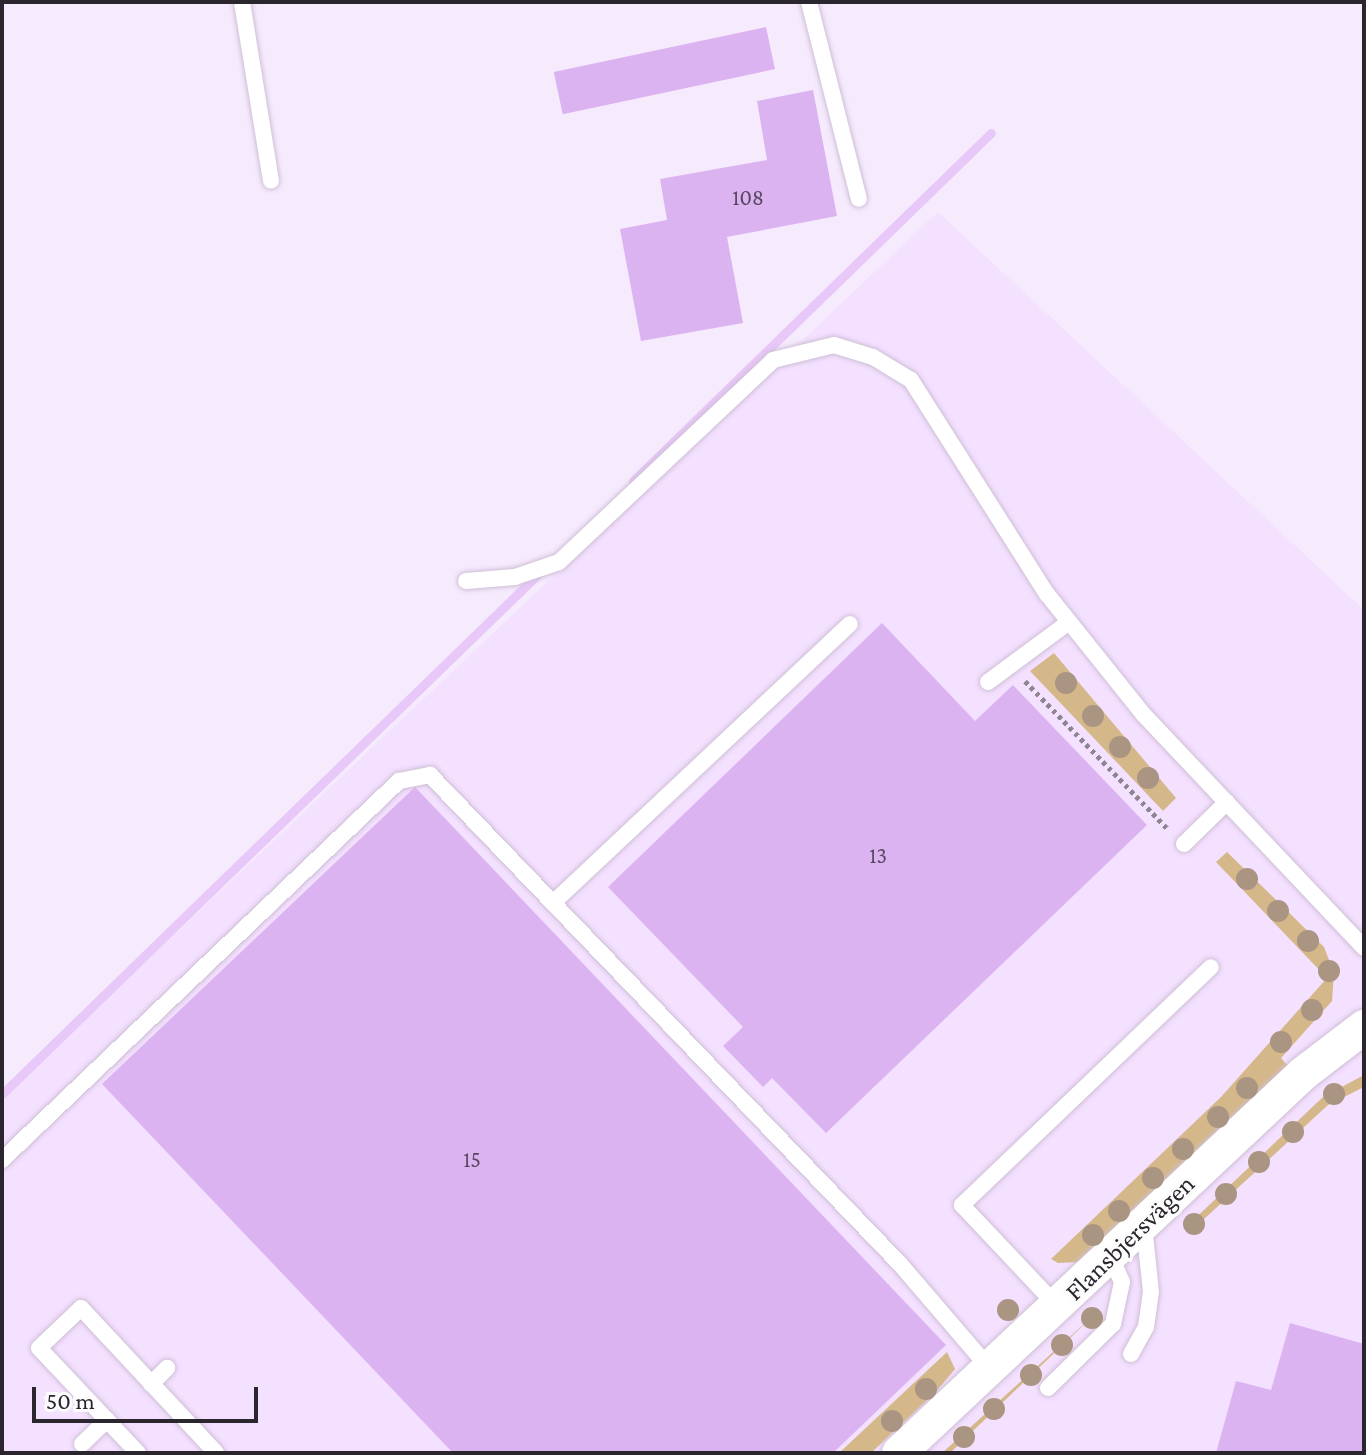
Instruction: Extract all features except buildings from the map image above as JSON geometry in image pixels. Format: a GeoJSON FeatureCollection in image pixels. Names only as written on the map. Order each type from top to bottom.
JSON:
{"type":"FeatureCollection","features":[{"type":"Feature","properties":{"kind":"street","name":"Flansbjersvägen"},"geometry":{"type":"LineString","coordinates":[[899,1453],[1304,1073],[1364,1027]]}},
{"type":"Feature","properties":{"kind":"lane"},"geometry":{"type":"LineString","coordinates":[[242,2],[271,181]]}},
{"type":"Feature","properties":{"kind":"lane"},"geometry":{"type":"LineString","coordinates":[[809,2],[859,199]]}},
{"type":"Feature","properties":{"kind":"lane"},"geometry":{"type":"LineString","coordinates":[[466,581],[515,577],[559,562],[773,360],[834,345],[911,380],[1069,622],[1227,802],[1364,948]]}},
{"type":"Feature","properties":{"kind":"lane"},"geometry":{"type":"LineString","coordinates":[[988,682],[1069,622]]}},
{"type":"Feature","properties":{"kind":"lane"},"geometry":{"type":"LineString","coordinates":[[556,900],[850,624]]}},
{"type":"Feature","properties":{"kind":"lane"},"geometry":{"type":"LineString","coordinates":[[2,1160],[399,781],[430,775],[453,791],[556,900],[989,1368]]}},
{"type":"Feature","properties":{"kind":"lane"},"geometry":{"type":"LineString","coordinates":[[1184,844],[1227,802]]}},
{"type":"Feature","properties":{"kind":"lane"},"geometry":{"type":"LineString","coordinates":[[1058,1307],[962,1205],[1211,967]]}},
{"type":"Feature","properties":{"kind":"lane"},"geometry":{"type":"LineString","coordinates":[[1131,1354],[1146,1327],[1151,1292],[1144,1225]]}},
{"type":"Feature","properties":{"kind":"lane"},"geometry":{"type":"LineString","coordinates":[[1048,1388],[1113,1324],[1122,1282],[1111,1257]]}},
{"type":"Feature","properties":{"kind":"lane"},"geometry":{"type":"LineString","coordinates":[[138,1453],[39,1348],[81,1308],[216,1453]]}},
{"type":"Feature","properties":{"kind":"lane"},"geometry":{"type":"LineString","coordinates":[[151,1384],[167,1368]]}},
{"type":"Feature","properties":{"kind":"lane"},"geometry":{"type":"LineString","coordinates":[[82,1444],[107,1420]]}},
{"type":"Feature","properties":{"kind":"path"},"geometry":{"type":"LineString","coordinates":[[1010,666],[1184,844]]}},
{"type":"Feature","properties":{"kind":"shaded area"},"geometry":{"type":"Polygon","coordinates":[[[938,212],[1364,610],[1364,1453],[2,1453],[2,1098],[938,212]]]}},
{"type":"Feature","properties":{"kind":"shaded area"},"geometry":{"type":"Polygon","coordinates":[[[1054,653],[1176,798],[1163,811],[1030,671],[1054,653]]]}},
{"type":"Feature","properties":{"kind":"shaded area"},"geometry":{"type":"Polygon","coordinates":[[[1227,852],[1324,947],[1334,973],[1332,1001],[1281,1058],[1288,1066],[1079,1262],[1058,1263],[1051,1259],[1221,1097],[1327,978],[1216,862],[1227,852]]]}},
{"type":"Feature","properties":{"kind":"shaded area"},"geometry":{"type":"Polygon","coordinates":[[[1364,1075],[1364,1087],[1328,1105],[1190,1232],[1186,1227],[1323,1097],[1364,1075]]]}},
{"type":"Feature","properties":{"kind":"shaded area"},"geometry":{"type":"Polygon","coordinates":[[[1095,1314],[950,1453],[942,1453],[1095,1314]]]}},
{"type":"Feature","properties":{"kind":"shaded area"},"geometry":{"type":"Polygon","coordinates":[[[947,1352],[955,1369],[935,1393],[871,1453],[839,1453],[947,1352]]]}},
{"type":"Feature","properties":{"kind":"waterway"},"geometry":{"type":"LineString","coordinates":[[633,481],[991,133]]}},
{"type":"Feature","properties":{"kind":"waterway"},"geometry":{"type":"LineString","coordinates":[[2,1094],[539,573]]}}]}
